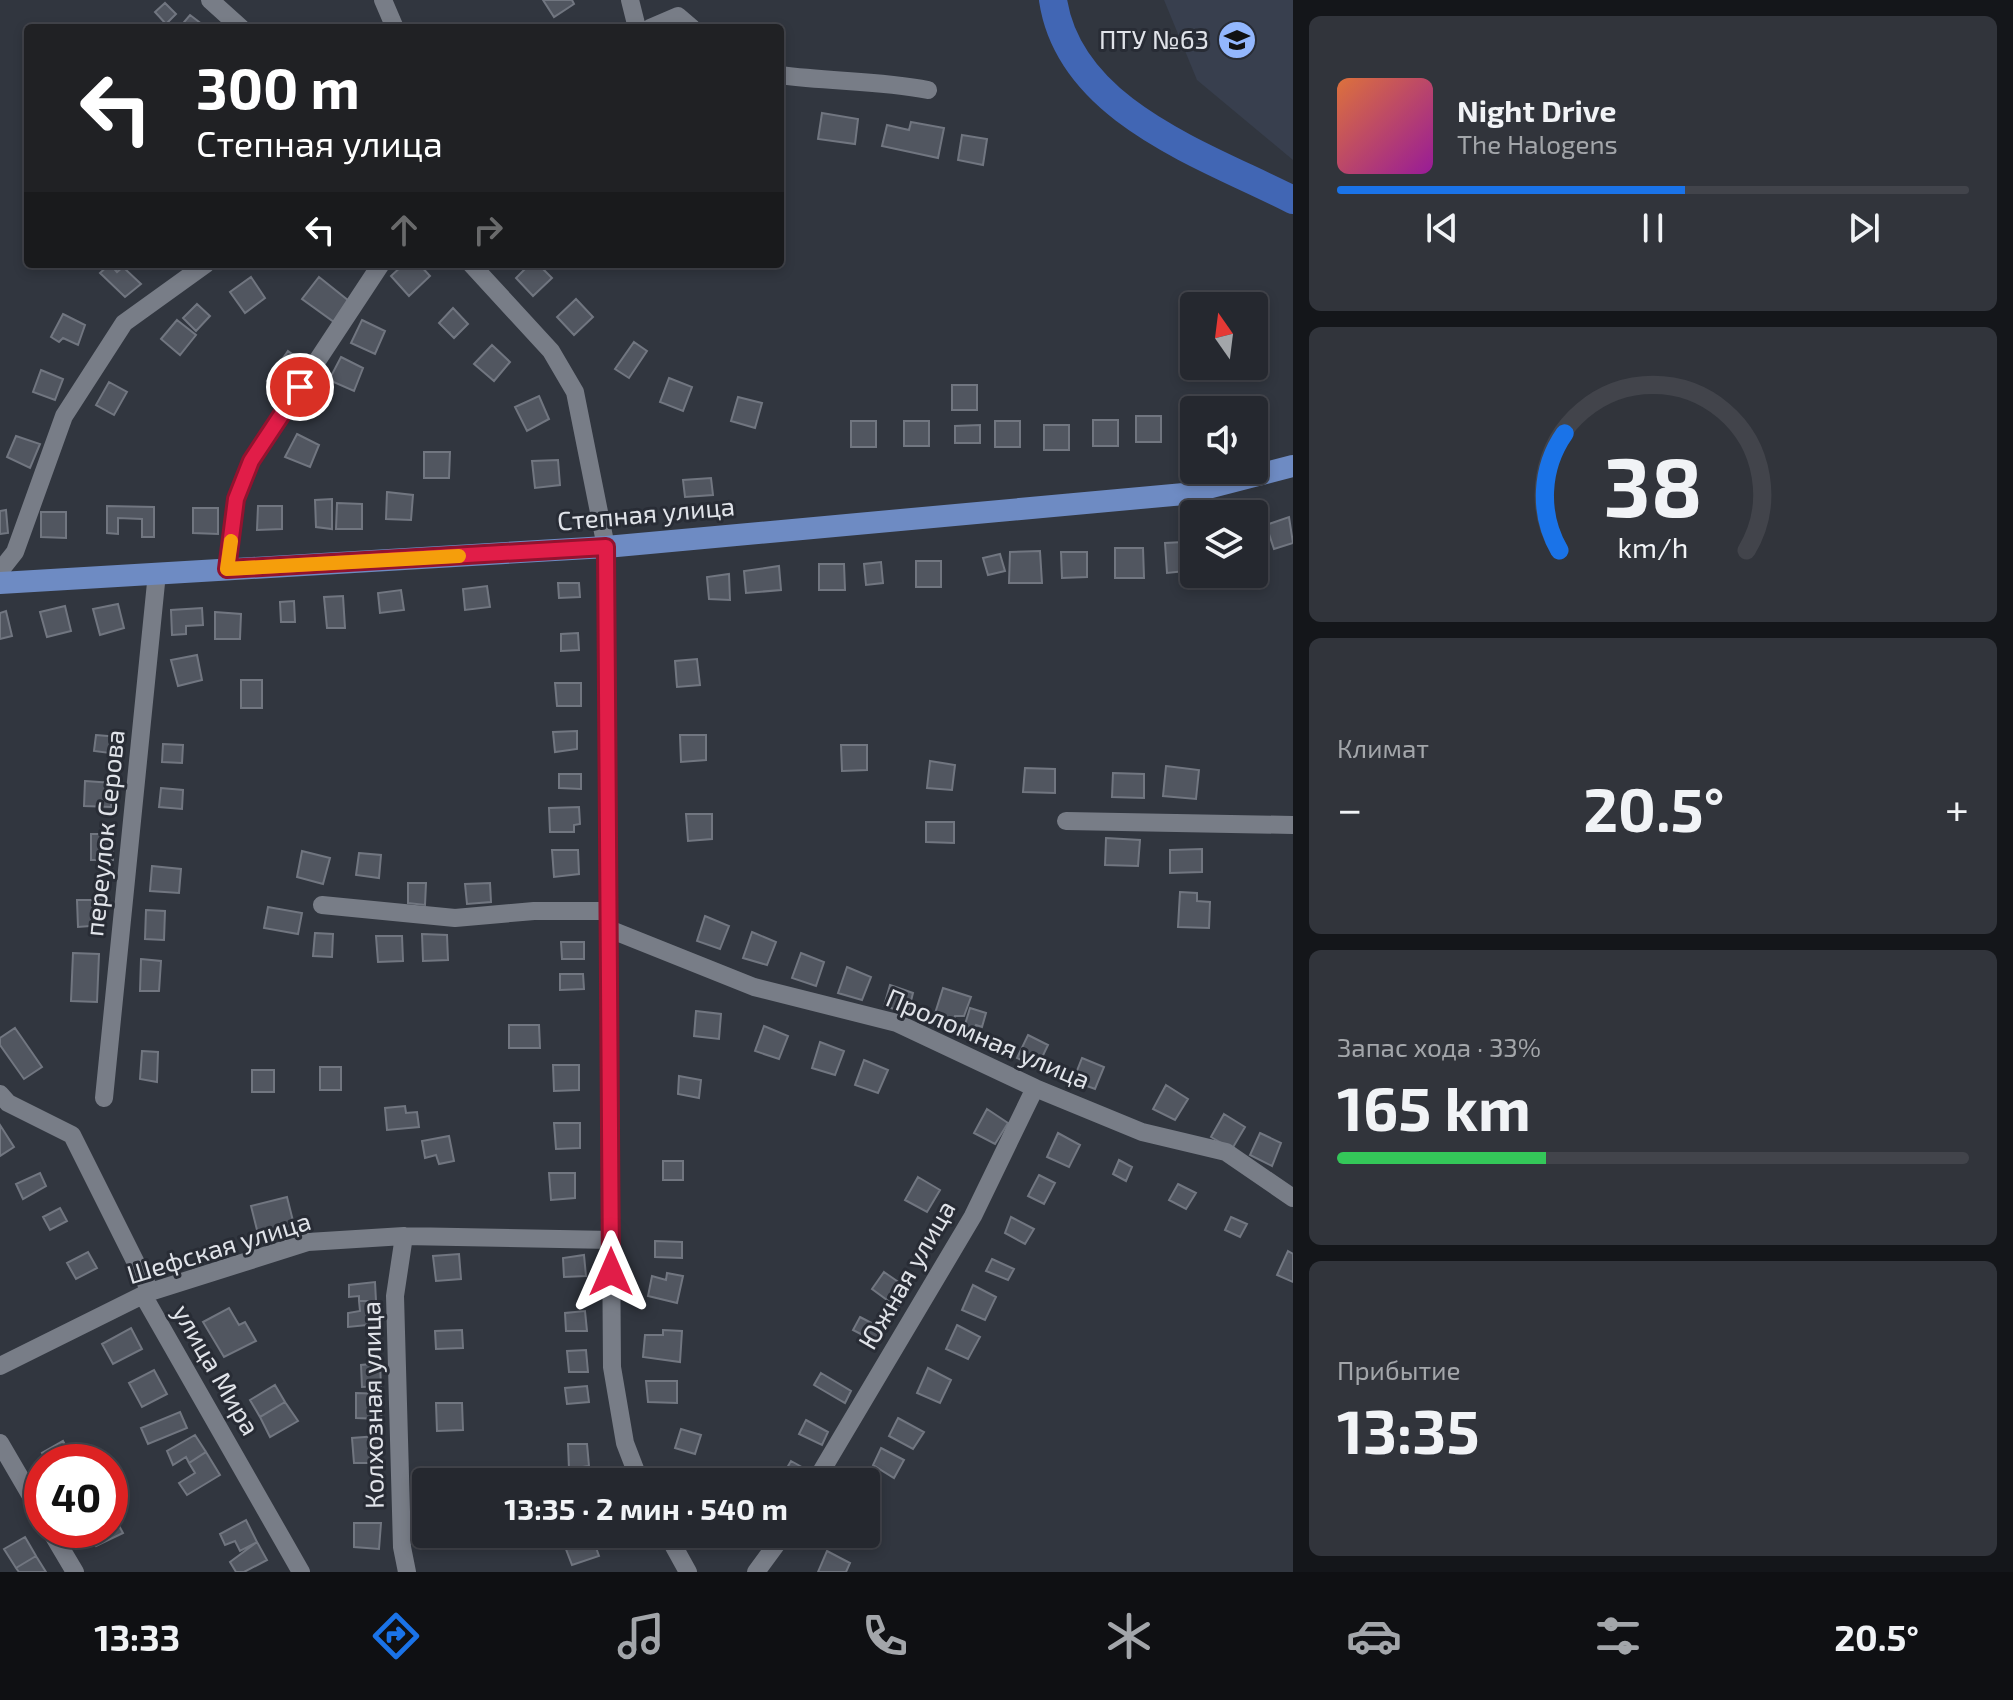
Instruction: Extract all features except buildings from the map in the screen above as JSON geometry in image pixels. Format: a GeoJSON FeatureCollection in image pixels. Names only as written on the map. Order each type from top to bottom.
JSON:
{"type":"FeatureCollection","features":[{"type":"Feature","properties":{"kind":"main road","name":"Степная улица"},"geometry":{"type":"LineString","coordinates":[[0,583],[606,547],[1184,494],[1293,466]]}},
{"type":"Feature","properties":{"kind":"street"},"geometry":{"type":"LineString","coordinates":[[210,0],[237,24]]}},
{"type":"Feature","properties":{"kind":"street"},"geometry":{"type":"LineString","coordinates":[[383,0],[393,24]]}},
{"type":"Feature","properties":{"kind":"street"},"geometry":{"type":"LineString","coordinates":[[630,0],[636,24]]}},
{"type":"Feature","properties":{"kind":"street"},"geometry":{"type":"LineString","coordinates":[[659,24],[678,16],[687,24]]}},
{"type":"Feature","properties":{"kind":"street"},"geometry":{"type":"LineString","coordinates":[[784,76],[834,82],[890,82],[928,90]]}},
{"type":"Feature","properties":{"kind":"street"},"geometry":{"type":"LineString","coordinates":[[0,571],[15,552],[64,416],[124,323],[200,268]]}},
{"type":"Feature","properties":{"kind":"street"},"geometry":{"type":"LineString","coordinates":[[227,569],[236,499],[251,461],[378,268]]}},
{"type":"Feature","properties":{"kind":"street"},"geometry":{"type":"LineString","coordinates":[[475,268],[551,351],[575,392],[606,547],[612,1367],[625,1443],[635,1468]]}},
{"type":"Feature","properties":{"kind":"street","name":"переулок Серова"},"geometry":{"type":"LineString","coordinates":[[104,1098],[157,573]]}},
{"type":"Feature","properties":{"kind":"street"},"geometry":{"type":"LineString","coordinates":[[1066,821],[1293,825]]}},
{"type":"Feature","properties":{"kind":"street","name":"Проломная улица"},"geometry":{"type":"LineString","coordinates":[[322,905],[455,918],[534,911],[609,920],[754,987],[897,1023],[1035,1088],[1142,1132],[1226,1152],[1293,1198]]}},
{"type":"Feature","properties":{"kind":"street","name":"Южная улица"},"geometry":{"type":"LineString","coordinates":[[823,1468],[973,1216],[1035,1088]]}},
{"type":"Feature","properties":{"kind":"street","name":"улица Мира"},"geometry":{"type":"LineString","coordinates":[[0,1094],[8,1103],[72,1135],[147,1285],[147,1302],[301,1572]]}},
{"type":"Feature","properties":{"kind":"street","name":"Шефская улица"},"geometry":{"type":"LineString","coordinates":[[0,1366],[147,1293],[308,1242],[404,1236],[611,1240]]}},
{"type":"Feature","properties":{"kind":"street","name":"Колхозная улица"},"geometry":{"type":"LineString","coordinates":[[404,1236],[395,1296],[402,1547],[407,1572]]}},
{"type":"Feature","properties":{"kind":"street"},"geometry":{"type":"LineString","coordinates":[[0,1443],[24,1484]]}},
{"type":"Feature","properties":{"kind":"street"},"geometry":{"type":"LineString","coordinates":[[61,1548],[75,1572]]}},
{"type":"Feature","properties":{"kind":"street"},"geometry":{"type":"LineString","coordinates":[[675,1548],[688,1572]]}},
{"type":"Feature","properties":{"kind":"street"},"geometry":{"type":"LineString","coordinates":[[756,1572],[774,1548]]}},
{"type":"Feature","properties":{"kind":"shaded area","name":"ПТУ №63"},"geometry":{"type":"Polygon","coordinates":[[[1164,0],[1293,0],[1293,160],[1197,80],[1164,0]]]}},
{"type":"Feature","properties":{"kind":"waterway"},"geometry":{"type":"LineString","coordinates":[[1053,0],[1065,39],[1085,72],[1113,101],[1183,146],[1293,200]]}},
{"type":"Feature","properties":{"kind":"slow traffic"},"geometry":{"type":"LineString","coordinates":[[231,541],[227,569],[459,556]]}},
{"type":"Feature","properties":{"kind":"place","name":"ПТУ №63"},"geometry":{"type":"Point","coordinates":[1237,40]}},
{"type":"Feature","properties":{"kind":"route"},"geometry":{"type":"LineString","coordinates":[[300,387],[251,461],[236,499],[227,569],[606,547],[611,1272]]}}]}
